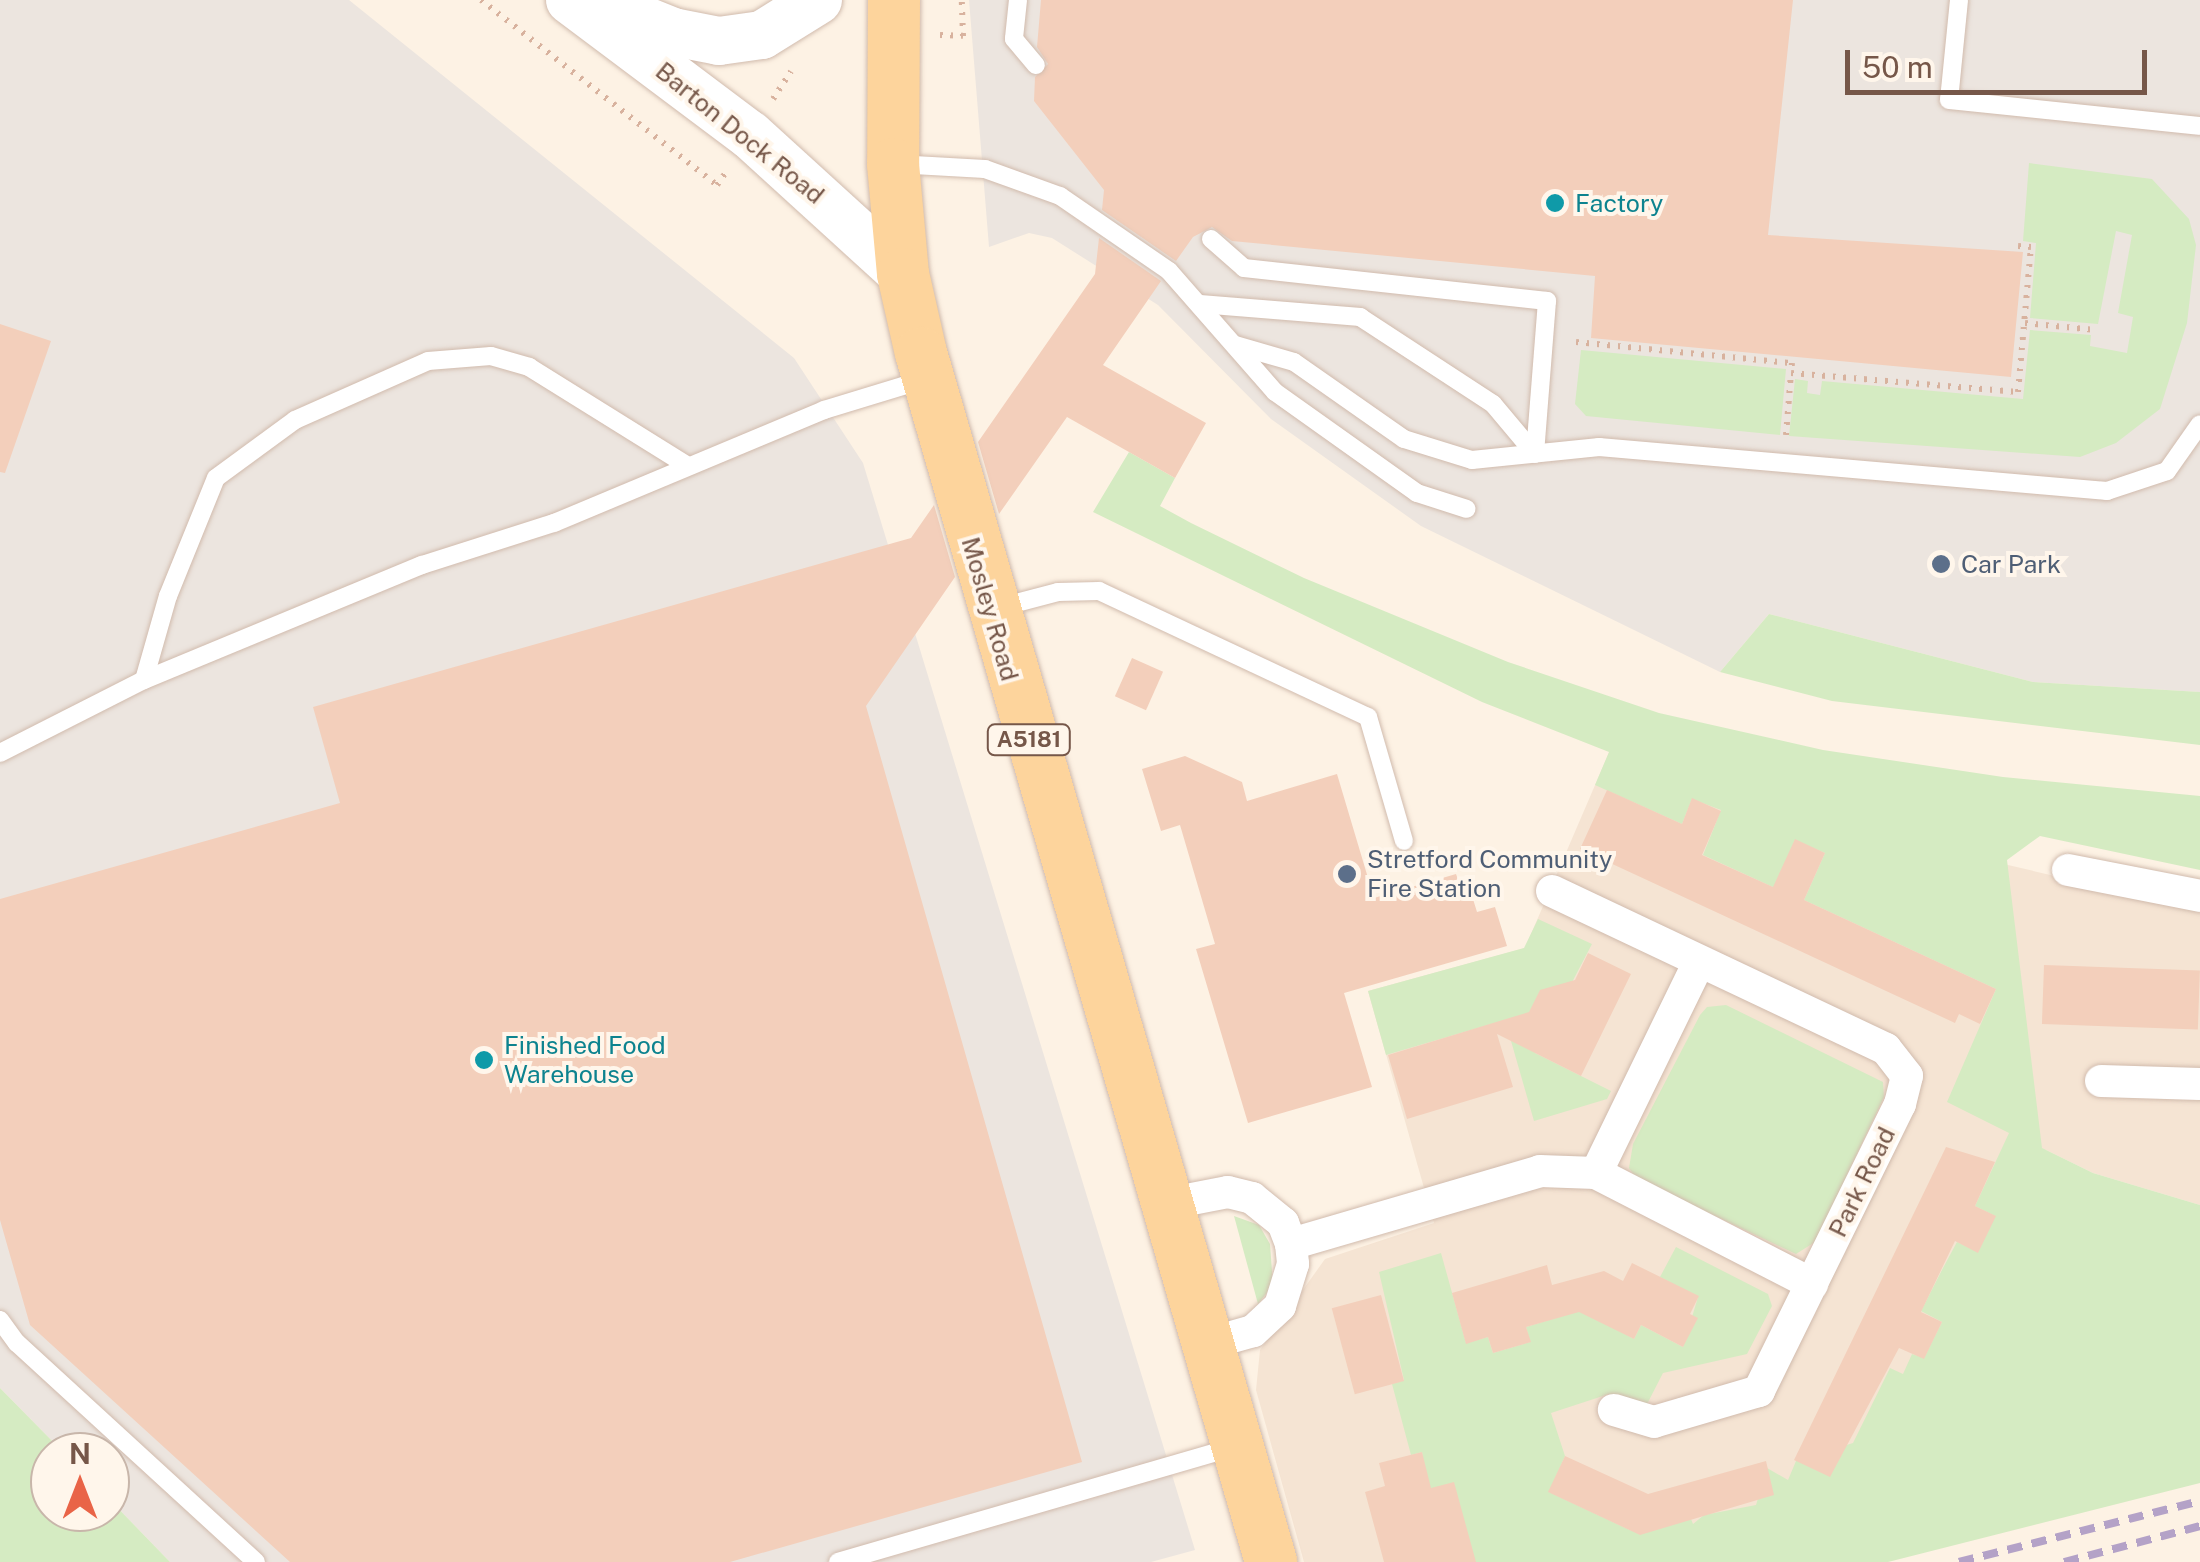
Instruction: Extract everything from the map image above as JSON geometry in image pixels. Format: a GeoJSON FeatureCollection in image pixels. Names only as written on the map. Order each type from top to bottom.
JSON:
{"type":"FeatureCollection","features":[{"type":"Feature","properties":{"kind":"main road","name":"Barton Dock Road"},"geometry":{"type":"LineString","coordinates":[[570,0],[750,135],[903,274]]}},
{"type":"Feature","properties":{"kind":"main road"},"geometry":{"type":"LineString","coordinates":[[593,0],[673,32],[719,41],[762,35],[818,0]]}},
{"type":"Feature","properties":{"kind":"main road","name":"Mosley Road"},"geometry":{"type":"LineString","coordinates":[[894,0],[892,164],[903,274],[990,610],[1166,1204]]}},
{"type":"Feature","properties":{"kind":"main road","name":"A5181"},"geometry":{"type":"LineString","coordinates":[[1166,1204],[1271,1562]]}},
{"type":"Feature","properties":{"kind":"street"},"geometry":{"type":"LineString","coordinates":[[2068,870],[2200,896]]}},
{"type":"Feature","properties":{"kind":"street","name":"Park Road"},"geometry":{"type":"LineString","coordinates":[[1552,891],[1886,1049],[1904,1066],[1900,1104],[1812,1284]]}},
{"type":"Feature","properties":{"kind":"street"},"geometry":{"type":"LineString","coordinates":[[1596,1173],[1700,962]]}},
{"type":"Feature","properties":{"kind":"street"},"geometry":{"type":"LineString","coordinates":[[2101,1081],[2200,1084]]}},
{"type":"Feature","properties":{"kind":"street"},"geometry":{"type":"LineString","coordinates":[[1291,1244],[1540,1171],[1596,1173],[1812,1284],[1764,1384],[1752,1396],[1654,1422],[1614,1410]]}},
{"type":"Feature","properties":{"kind":"street"},"geometry":{"type":"LineString","coordinates":[[1166,1204],[1228,1192],[1252,1198],[1283,1223],[1291,1244],[1293,1264],[1280,1306],[1253,1331],[1207,1344]]}},
{"type":"Feature","properties":{"kind":"lane"},"geometry":{"type":"LineString","coordinates":[[1018,0],[1014,39],[1036,65]]}},
{"type":"Feature","properties":{"kind":"lane"},"geometry":{"type":"LineString","coordinates":[[1959,0],[1948,100],[2200,126]]}},
{"type":"Feature","properties":{"kind":"lane"},"geometry":{"type":"LineString","coordinates":[[892,164],[984,170],[1028,181],[1134,245],[1200,304],[1276,392],[1417,492],[1467,510]]}},
{"type":"Feature","properties":{"kind":"lane"},"geometry":{"type":"LineString","coordinates":[[1211,239],[1244,268],[1547,301],[1535,454]]}},
{"type":"Feature","properties":{"kind":"lane"},"geometry":{"type":"LineString","coordinates":[[1200,304],[1360,317],[1493,404],[1535,454]]}},
{"type":"Feature","properties":{"kind":"lane"},"geometry":{"type":"LineString","coordinates":[[1235,345],[1294,362],[1404,439],[1437,454],[1472,460],[1600,448],[2107,490],[2167,471],[2200,424]]}},
{"type":"Feature","properties":{"kind":"lane"},"geometry":{"type":"LineString","coordinates":[[144,680],[168,596],[216,478],[295,420],[428,361],[491,356],[529,367],[688,466]]}},
{"type":"Feature","properties":{"kind":"lane"},"geometry":{"type":"LineString","coordinates":[[0,753],[144,680],[422,564],[554,523],[824,410],[928,378]]}},
{"type":"Feature","properties":{"kind":"lane"},"geometry":{"type":"LineString","coordinates":[[990,610],[1058,592],[1099,591],[1368,718],[1404,841]]}},
{"type":"Feature","properties":{"kind":"lane"},"geometry":{"type":"LineString","coordinates":[[0,1320],[17,1343],[256,1562]]}},
{"type":"Feature","properties":{"kind":"lane"},"geometry":{"type":"LineString","coordinates":[[838,1562],[1238,1446]]}},
{"type":"Feature","properties":{"kind":"path"},"geometry":{"type":"LineString","coordinates":[[481,0],[717,185]]}},
{"type":"Feature","properties":{"kind":"path"},"geometry":{"type":"LineString","coordinates":[[962,0],[963,36]]}},
{"type":"Feature","properties":{"kind":"path"},"geometry":{"type":"LineString","coordinates":[[1791,374],[2018,392],[2032,248],[2018,246]]}},
{"type":"Feature","properties":{"kind":"path"},"geometry":{"type":"LineString","coordinates":[[2024,323],[2096,330]]}},
{"type":"Feature","properties":{"kind":"path"},"geometry":{"type":"LineString","coordinates":[[1576,342],[1792,363],[1786,442]]}},
{"type":"Feature","properties":{"kind":"shaded area"},"geometry":{"type":"Polygon","coordinates":[[[0,0],[349,0],[794,358],[863,463],[1195,1550],[1151,1562],[170,1562],[130,1521],[130,1432],[43,1432],[0,1388],[0,0]]]}},
{"type":"Feature","properties":{"kind":"shaded area"},"geometry":{"type":"Polygon","coordinates":[[[969,0],[2200,0],[2200,692],[2033,682],[1769,614],[1720,672],[1421,526],[1271,419],[1158,305],[1052,238],[1029,233],[989,247],[969,0]]]}},
{"type":"Feature","properties":{"kind":"shaded area"},"geometry":{"type":"Polygon","coordinates":[[[1617,734],[2008,865],[2200,910],[2200,1205],[2093,1173],[2046,1150],[2070,1372],[1654,1562],[1304,1562],[1256,1390],[1260,1350],[1325,1259],[1434,1223],[1368,991],[1525,948],[1617,734]]]}},
{"type":"Feature","properties":{"kind":"green space"},"geometry":{"type":"Polygon","coordinates":[[[2029,163],[2152,179],[2189,219],[2196,245],[2187,323],[2160,409],[2116,443],[2080,457],[1789,436],[1795,379],[1808,381],[1807,393],[1820,395],[1822,381],[2023,399],[2030,330],[2091,335],[2090,346],[2127,353],[2133,317],[2118,313],[2132,235],[2116,231],[2098,324],[2030,318],[2036,243],[2023,241],[2029,163]]]}},
{"type":"Feature","properties":{"kind":"green space"},"geometry":{"type":"Polygon","coordinates":[[[1581,350],[1786,369],[1780,435],[1586,416],[1575,404],[1581,350]]]}},
{"type":"Feature","properties":{"kind":"green space"},"geometry":{"type":"Polygon","coordinates":[[[1129,452],[1175,478],[1160,506],[1191,523],[1304,578],[1508,662],[1659,713],[1823,750],[2003,777],[2200,796],[2200,870],[2040,836],[2007,860],[2042,1148],[2093,1173],[2200,1205],[2200,1483],[1888,1562],[1459,1562],[1428,1489],[1422,1452],[1411,1455],[1392,1384],[1404,1380],[1379,1272],[1441,1253],[1466,1343],[1488,1337],[1493,1353],[1530,1342],[1526,1327],[1582,1310],[1634,1339],[1641,1325],[1683,1347],[1698,1297],[1660,1277],[1676,1247],[1768,1294],[1772,1306],[1747,1354],[1663,1373],[1644,1410],[1609,1394],[1551,1413],[1565,1456],[1549,1492],[1632,1531],[1691,1519],[1693,1524],[1704,1515],[1756,1505],[1767,1468],[1788,1480],[1796,1461],[1853,1443],[1890,1368],[1903,1374],[1912,1354],[1924,1358],[1942,1322],[1921,1311],[1957,1242],[1978,1252],[1995,1216],[1975,1206],[2009,1133],[1947,1102],[1996,989],[1804,900],[1825,853],[1795,840],[1775,888],[1703,855],[1721,810],[1692,799],[1682,824],[1595,785],[1609,752],[1482,702],[1093,512],[1129,452]]]}},
{"type":"Feature","properties":{"kind":"green space"},"geometry":{"type":"Polygon","coordinates":[[[1769,614],[2033,682],[2200,692],[2200,745],[1832,701],[1720,672],[1769,614]]]}},
{"type":"Feature","properties":{"kind":"green space"},"geometry":{"type":"Polygon","coordinates":[[[1538,919],[1592,944],[1535,1053],[1611,1091],[1607,1099],[1534,1121],[1505,1020],[1386,1055],[1368,991],[1524,948],[1538,919]]]}},
{"type":"Feature","properties":{"kind":"green space"},"geometry":{"type":"Polygon","coordinates":[[[1726,1005],[1883,1082],[1884,1097],[1815,1242],[1796,1254],[1637,1179],[1629,1168],[1633,1144],[1700,1015],[1707,1007],[1726,1005]]]}},
{"type":"Feature","properties":{"kind":"green space"},"geometry":{"type":"Polygon","coordinates":[[[1234,1216],[1259,1225],[1270,1244],[1273,1285],[1258,1304],[1234,1216]]]}},
{"type":"Feature","properties":{"kind":"green space"},"geometry":{"type":"Polygon","coordinates":[[[0,1388],[43,1432],[30,1432],[30,1532],[130,1532],[130,1521],[170,1562],[0,1562],[0,1388]]]}},
{"type":"Feature","properties":{"kind":"building","name":"Factory"},"geometry":{"type":"Polygon","coordinates":[[[1041,0],[1793,0],[1768,235],[2023,252],[2011,377],[1591,338],[1595,276],[1232,241],[1212,227],[1193,237],[1176,261],[1102,210],[1104,190],[1034,101],[1035,77],[1048,64],[1037,47],[1041,0]]]}},
{"type":"Feature","properties":{"kind":"building"},"geometry":{"type":"Polygon","coordinates":[[[1099,238],[1161,281],[1103,365],[1206,423],[1175,478],[1067,417],[999,514],[978,442],[1095,274],[1099,238]]]}},
{"type":"Feature","properties":{"kind":"building"},"geometry":{"type":"Polygon","coordinates":[[[0,324],[51,341],[5,473],[0,472],[0,324]]]}},
{"type":"Feature","properties":{"kind":"building","name":"Finished Food Warehouse"},"geometry":{"type":"Polygon","coordinates":[[[934,505],[955,577],[866,706],[1082,1462],[730,1562],[290,1562],[30,1325],[0,1220],[0,899],[340,803],[313,707],[911,538],[934,505]]]}},
{"type":"Feature","properties":{"kind":"building"},"geometry":{"type":"Polygon","coordinates":[[[1132,658],[1163,672],[1146,710],[1115,696],[1132,658]]]}},
{"type":"Feature","properties":{"kind":"building"},"geometry":{"type":"Polygon","coordinates":[[[1185,756],[1242,782],[1247,801],[1337,774],[1374,898],[1456,874],[1461,888],[1469,886],[1477,912],[1495,907],[1507,946],[1344,993],[1372,1087],[1248,1123],[1196,949],[1215,944],[1180,825],[1161,831],[1142,769],[1185,756]]]}},
{"type":"Feature","properties":{"kind":"building"},"geometry":{"type":"Polygon","coordinates":[[[1607,790],[1682,824],[1692,798],[1721,811],[1702,855],[1773,887],[1795,839],[1825,853],[1804,900],[1996,989],[1980,1024],[1959,1014],[1955,1023],[1580,849],[1607,790]]]}},
{"type":"Feature","properties":{"kind":"building"},"geometry":{"type":"Polygon","coordinates":[[[1588,953],[1631,974],[1581,1076],[1497,1034],[1513,1087],[1407,1119],[1388,1055],[1529,1012],[1540,990],[1575,980],[1588,953]]]}},
{"type":"Feature","properties":{"kind":"building"},"geometry":{"type":"Polygon","coordinates":[[[2044,965],[2200,970],[2198,1029],[2042,1024],[2044,965]]]}},
{"type":"Feature","properties":{"kind":"building"},"geometry":{"type":"Polygon","coordinates":[[[1946,1147],[1995,1162],[1975,1206],[1996,1216],[1978,1253],[1955,1241],[1921,1312],[1942,1322],[1924,1359],[1899,1348],[1830,1477],[1794,1460],[1946,1147]]]}},
{"type":"Feature","properties":{"kind":"building"},"geometry":{"type":"Polygon","coordinates":[[[1632,1263],[1699,1296],[1690,1314],[1698,1318],[1683,1347],[1641,1325],[1634,1339],[1579,1312],[1526,1327],[1531,1342],[1493,1353],[1488,1337],[1466,1344],[1452,1293],[1547,1265],[1552,1285],[1604,1271],[1623,1281],[1632,1263]]]}},
{"type":"Feature","properties":{"kind":"building"},"geometry":{"type":"Polygon","coordinates":[[[1381,1295],[1404,1381],[1355,1394],[1332,1308],[1381,1295]]]}},
{"type":"Feature","properties":{"kind":"building"},"geometry":{"type":"Polygon","coordinates":[[[1422,1452],[1431,1488],[1454,1482],[1476,1562],[1384,1562],[1365,1492],[1385,1486],[1379,1463],[1422,1452]]]}},
{"type":"Feature","properties":{"kind":"building"},"geometry":{"type":"Polygon","coordinates":[[[1565,1456],[1648,1494],[1766,1461],[1774,1495],[1640,1535],[1548,1492],[1565,1456]]]}},
{"type":"Feature","properties":{"kind":"railway"},"geometry":{"type":"LineString","coordinates":[[1959,1562],[2200,1501]]}},
{"type":"Feature","properties":{"kind":"railway"},"geometry":{"type":"LineString","coordinates":[[2064,1562],[2200,1526]]}},
{"type":"Feature","properties":{"kind":"place","name":"Factory"},"geometry":{"type":"Point","coordinates":[1555,203]}},
{"type":"Feature","properties":{"kind":"place","name":"Car Park"},"geometry":{"type":"Point","coordinates":[1941,564]}},
{"type":"Feature","properties":{"kind":"place","name":"Stretford Community Fire Station"},"geometry":{"type":"Point","coordinates":[1347,874]}},
{"type":"Feature","properties":{"kind":"place","name":"Finished Food Warehouse"},"geometry":{"type":"Point","coordinates":[484,1060]}}]}
